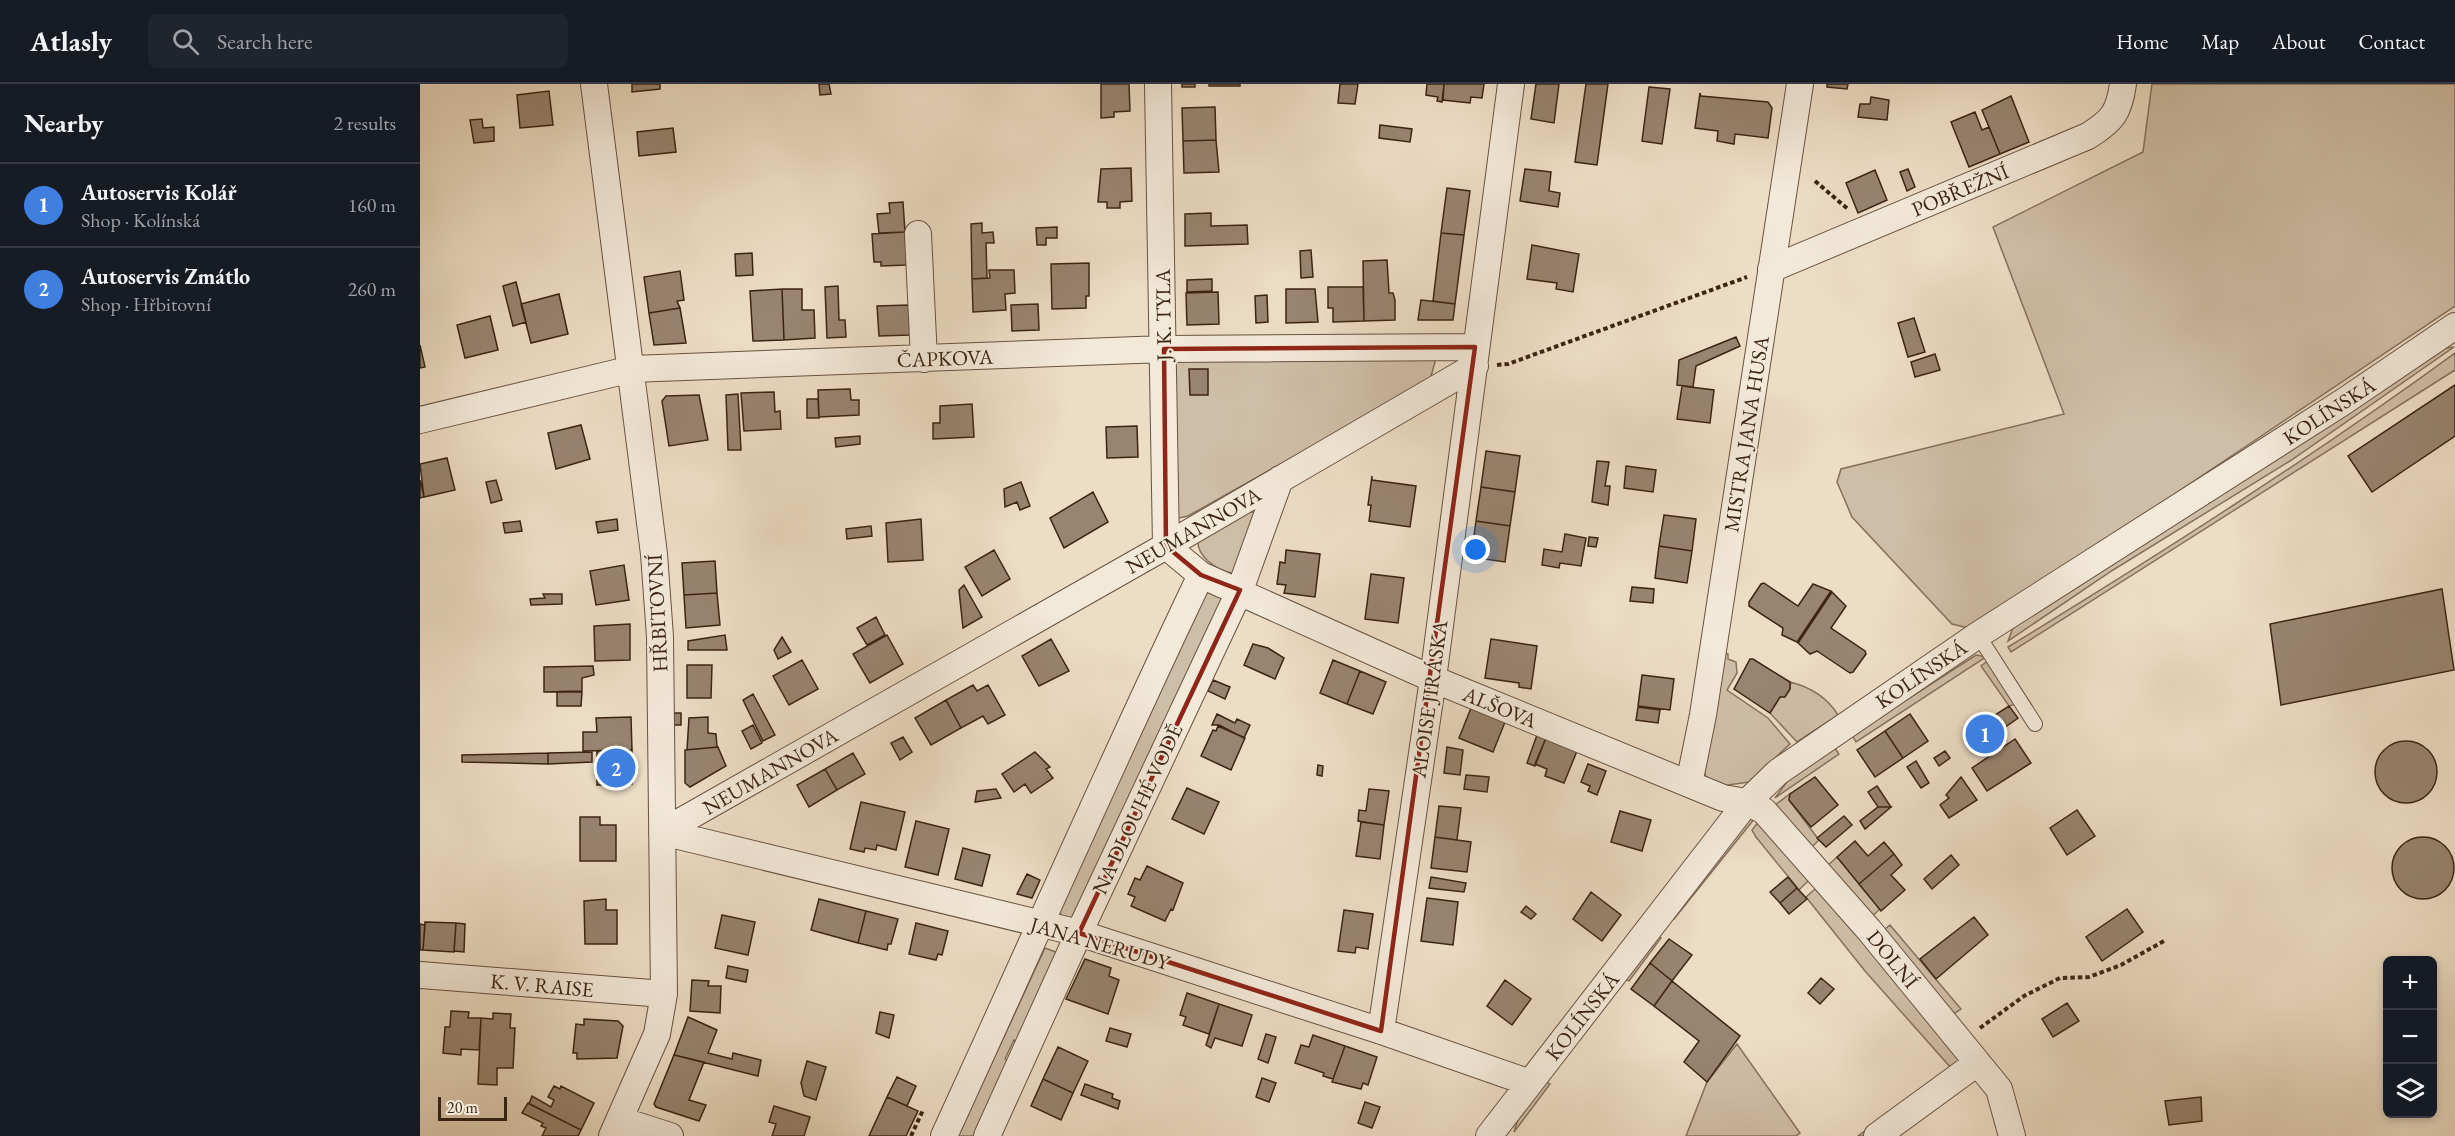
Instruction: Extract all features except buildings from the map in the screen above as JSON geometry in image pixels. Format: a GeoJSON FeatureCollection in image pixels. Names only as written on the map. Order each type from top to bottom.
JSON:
{"type":"FeatureCollection","features":[{"type":"Feature","properties":{"kind":"street","name":"HŘBITOVNÍ"},"geometry":{"type":"LineString","coordinates":[[594,84],[632,369],[654,554],[660,637],[664,994],[657,1034],[616,1128]]}},
{"type":"Feature","properties":{"kind":"street","name":"J. K. TYLA"},"geometry":{"type":"LineString","coordinates":[[1158,84],[1166,546]]}},
{"type":"Feature","properties":{"kind":"street"},"geometry":{"type":"LineString","coordinates":[[1475,356],[1511,84]]}},
{"type":"Feature","properties":{"kind":"street","name":"POBŘEŽNÍ"},"geometry":{"type":"LineString","coordinates":[[1771,269],[2088,136],[2109,122],[2120,103],[2122,84]]}},
{"type":"Feature","properties":{"kind":"street","name":"MISTRA JANA HUSA"},"geometry":{"type":"LineString","coordinates":[[1689,784],[1703,715],[1771,269],[1794,85]]}},
{"type":"Feature","properties":{"kind":"street"},"geometry":{"type":"LineString","coordinates":[[918,234],[924,359]]}},
{"type":"Feature","properties":{"kind":"street","name":"KOLÍNSKÁ"},"geometry":{"type":"LineString","coordinates":[[1489,1136],[1747,802],[1778,772],[1978,635],[2343,402],[2455,326]]}},
{"type":"Feature","properties":{"kind":"street","name":"ČAPKOVA"},"geometry":{"type":"LineString","coordinates":[[420,420],[632,369],[1164,349],[1475,356]]}},
{"type":"Feature","properties":{"kind":"street","name":"NEUMANNOVA"},"geometry":{"type":"LineString","coordinates":[[662,832],[1166,546],[1280,479],[1475,356]]}},
{"type":"Feature","properties":{"kind":"street","name":"ALOISE JIRÁSKA"},"geometry":{"type":"LineString","coordinates":[[1381,1031],[1433,679],[1475,356]]}},
{"type":"Feature","properties":{"kind":"street","name":"NA DLOUHÉ VODĚ"},"geometry":{"type":"LineString","coordinates":[[987,1136],[1239,590],[1280,479]]}},
{"type":"Feature","properties":{"kind":"street","name":"ALŠOVA"},"geometry":{"type":"LineString","coordinates":[[1166,546],[1201,575],[1239,590],[1433,679],[1723,798],[1747,802]]}},
{"type":"Feature","properties":{"kind":"street","name":"NA DLOUHÉ VODĚ"},"geometry":{"type":"LineString","coordinates":[[944,1136],[1041,925],[1114,757],[1201,575]]}},
{"type":"Feature","properties":{"kind":"street","name":"DOLNÍ"},"geometry":{"type":"LineString","coordinates":[[1747,802],[1760,807],[1775,821],[1999,1089],[2012,1136]]}},
{"type":"Feature","properties":{"kind":"street","name":"JANA NERUDY"},"geometry":{"type":"LineString","coordinates":[[662,832],[1079,933],[1381,1031],[1530,1083]]}},
{"type":"Feature","properties":{"kind":"street","name":"K. V. RAISE"},"geometry":{"type":"LineString","coordinates":[[420,975],[664,994]]}},
{"type":"Feature","properties":{"kind":"street"},"geometry":{"type":"LineString","coordinates":[[1877,1136],[1977,1063]]}},
{"type":"Feature","properties":{"kind":"street"},"geometry":{"type":"LineString","coordinates":[[616,1128],[670,1136]]}},
{"type":"Feature","properties":{"kind":"lane"},"geometry":{"type":"LineString","coordinates":[[1978,635],[2035,724]]}},
{"type":"Feature","properties":{"kind":"path"},"geometry":{"type":"LineString","coordinates":[[1815,181],[1856,217]]}},
{"type":"Feature","properties":{"kind":"path"},"geometry":{"type":"LineString","coordinates":[[1475,356],[1508,364],[1771,269]]}},
{"type":"Feature","properties":{"kind":"path"},"geometry":{"type":"LineString","coordinates":[[1960,1042],[2024,996],[2060,978],[2089,977],[2121,964],[2164,941]]}},
{"type":"Feature","properties":{"kind":"path"},"geometry":{"type":"LineString","coordinates":[[911,1136],[923,1110]]}},
{"type":"Feature","properties":{"kind":"highlighted area"},"geometry":{"type":"Polygon","coordinates":[[[1475,347],[1381,1031],[1079,933],[1240,590],[1201,575],[1166,546],[1164,349],[1475,347]]]}},
{"type":"Feature","properties":{"kind":"shaded area"},"geometry":{"type":"Polygon","coordinates":[[[2152,84],[2455,84],[2455,306],[2142,516],[1968,628],[1952,624],[1852,517],[1837,482],[1841,469],[2064,414],[1993,227],[2143,152],[2152,84]]]}},
{"type":"Feature","properties":{"kind":"shaded area"},"geometry":{"type":"Polygon","coordinates":[[[2454,347],[2290,461],[2113,570],[2008,641],[2013,628],[2439,349],[2454,347]]]}},
{"type":"Feature","properties":{"kind":"shaded area"},"geometry":{"type":"Polygon","coordinates":[[[2455,353],[2455,370],[2011,652],[2008,647],[2122,577],[2234,504],[2346,430],[2455,353]]]}},
{"type":"Feature","properties":{"kind":"shaded area"},"geometry":{"type":"Polygon","coordinates":[[[1432,355],[1435,362],[1430,380],[1188,516],[1179,518],[1174,510],[1171,369],[1179,357],[1432,355]]]}},
{"type":"Feature","properties":{"kind":"shaded area"},"geometry":{"type":"Polygon","coordinates":[[[1249,511],[1255,513],[1239,568],[1232,573],[1220,569],[1208,561],[1200,551],[1198,539],[1249,511]]]}},
{"type":"Feature","properties":{"kind":"shaded area"},"geometry":{"type":"Polygon","coordinates":[[[1204,591],[1219,595],[1223,599],[1076,917],[1070,920],[1056,912],[1204,591]]]}},
{"type":"Feature","properties":{"kind":"shaded area"},"geometry":{"type":"Polygon","coordinates":[[[1722,653],[1728,654],[1728,659],[1736,662],[1737,673],[1727,690],[1768,718],[1790,744],[1749,782],[1721,786],[1705,776],[1705,768],[1722,653]]]}},
{"type":"Feature","properties":{"kind":"shaded area"},"geometry":{"type":"Polygon","coordinates":[[[1976,655],[1986,657],[1856,742],[1852,735],[1976,655]]]}},
{"type":"Feature","properties":{"kind":"shaded area"},"geometry":{"type":"Polygon","coordinates":[[[1989,660],[2016,704],[2009,706],[1981,666],[1989,660]]]}},
{"type":"Feature","properties":{"kind":"shaded area"},"geometry":{"type":"Polygon","coordinates":[[[1790,682],[1817,694],[1829,703],[1838,715],[1797,742],[1770,713],[1780,697],[1785,696],[1790,689],[1790,682]]]}},
{"type":"Feature","properties":{"kind":"shaded area"},"geometry":{"type":"Polygon","coordinates":[[[1834,747],[1839,754],[1775,798],[1789,779],[1834,747]]]}},
{"type":"Feature","properties":{"kind":"shaded area"},"geometry":{"type":"Polygon","coordinates":[[[1790,794],[1789,800],[1819,840],[1811,848],[1775,805],[1790,794]]]}},
{"type":"Feature","properties":{"kind":"shaded area"},"geometry":{"type":"Polygon","coordinates":[[[1748,817],[1755,818],[1674,919],[1671,917],[1748,817]]]}},
{"type":"Feature","properties":{"kind":"shaded area"},"geometry":{"type":"Polygon","coordinates":[[[1760,820],[1814,875],[1799,890],[1752,830],[1760,820]]]}},
{"type":"Feature","properties":{"kind":"shaded area"},"geometry":{"type":"Polygon","coordinates":[[[1837,857],[1880,909],[1868,920],[1825,868],[1837,857]]]}},
{"type":"Feature","properties":{"kind":"shaded area"},"geometry":{"type":"Polygon","coordinates":[[[1822,883],[1965,1059],[1864,1136],[1858,1136],[1951,1068],[1865,971],[1806,897],[1822,883]]]}},
{"type":"Feature","properties":{"kind":"shaded area"},"geometry":{"type":"Polygon","coordinates":[[[1890,925],[1961,1009],[1949,1017],[1879,934],[1890,925]]]}},
{"type":"Feature","properties":{"kind":"shaded area"},"geometry":{"type":"Polygon","coordinates":[[[1658,936],[1661,938],[1629,981],[1626,979],[1658,936]]]}},
{"type":"Feature","properties":{"kind":"shaded area"},"geometry":{"type":"Polygon","coordinates":[[[1045,948],[1061,954],[1021,1043],[1014,1040],[1005,1059],[1011,1063],[978,1136],[958,1136],[1045,948]]]}},
{"type":"Feature","properties":{"kind":"shaded area"},"geometry":{"type":"Polygon","coordinates":[[[1737,1044],[1800,1133],[1796,1136],[1686,1136],[1707,1082],[1737,1044]]]}},
{"type":"Feature","properties":{"kind":"shaded area"},"geometry":{"type":"Polygon","coordinates":[[[1546,1082],[1550,1084],[1514,1132],[1518,1118],[1546,1082]]]}},
{"type":"Feature","properties":{"kind":"place","name":"Autoservis Kolář"},"geometry":{"type":"Point","coordinates":[1985,734]}},
{"type":"Feature","properties":{"kind":"place","name":"Autoservis Zmátlo"},"geometry":{"type":"Point","coordinates":[616,768]}}]}
